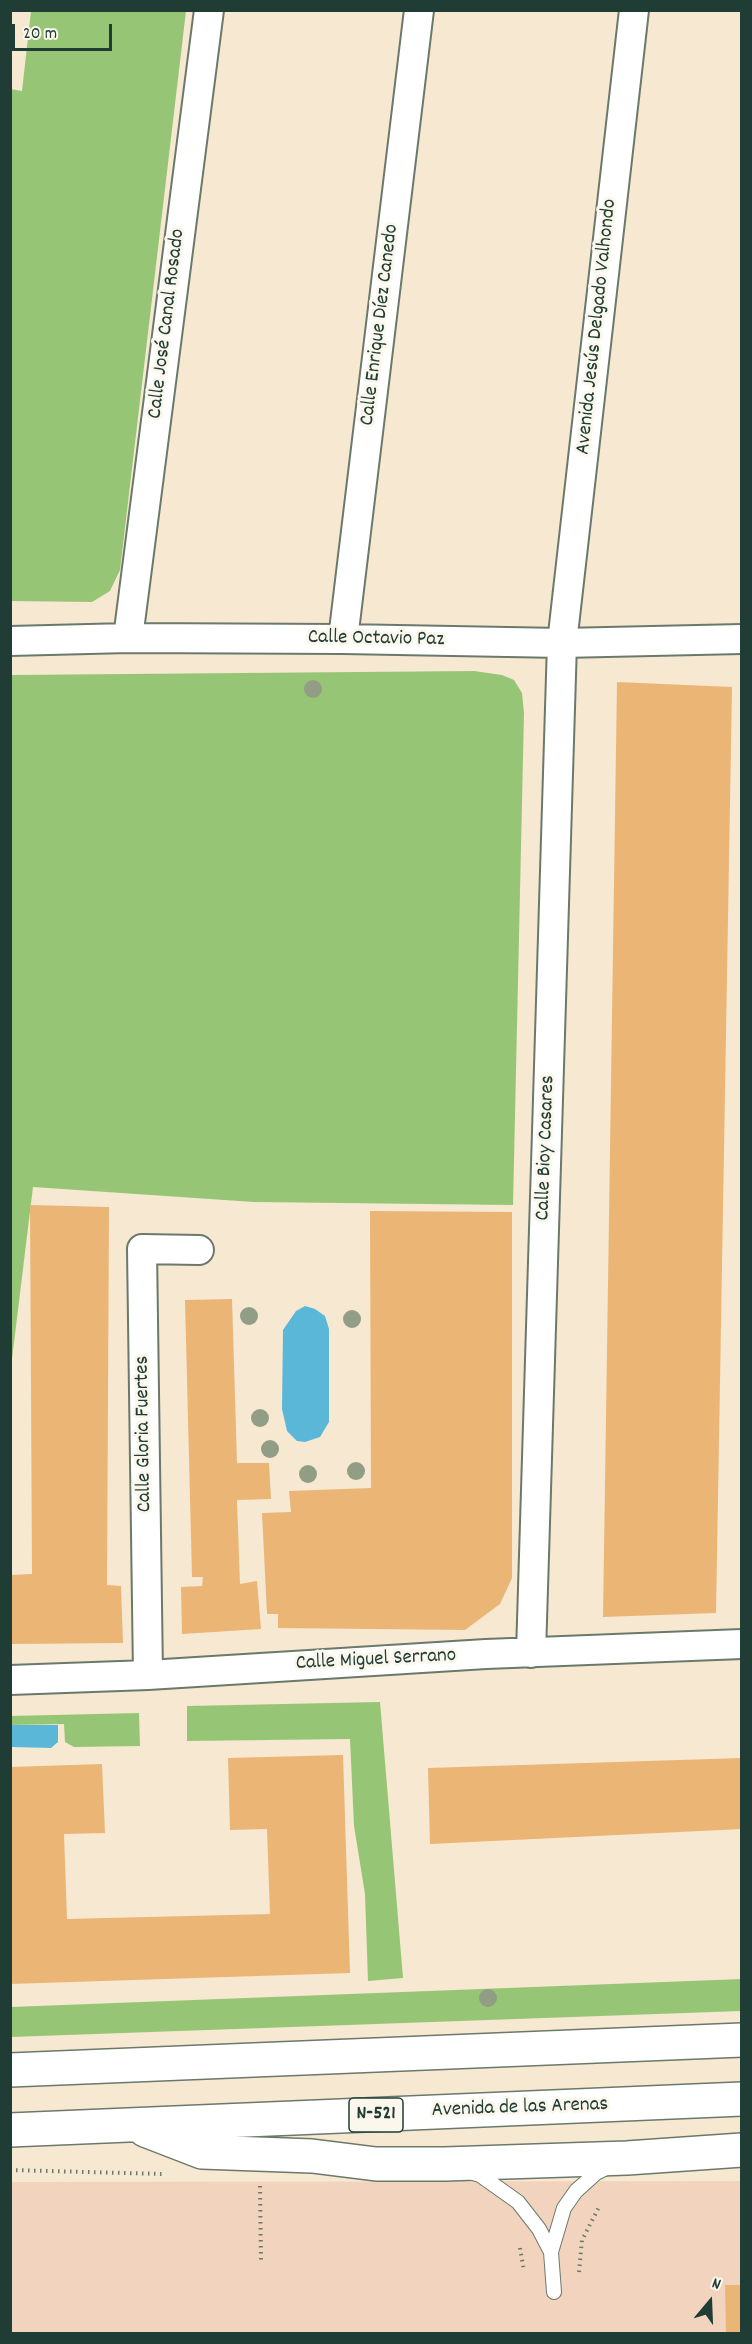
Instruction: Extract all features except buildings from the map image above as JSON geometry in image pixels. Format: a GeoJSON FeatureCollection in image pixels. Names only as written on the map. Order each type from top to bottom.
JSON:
{"type":"FeatureCollection","features":[{"type":"Feature","properties":{"kind":"highway"},"geometry":{"type":"LineString","coordinates":[[10,2070],[741,2040]]}},
{"type":"Feature","properties":{"kind":"highway","name":"Avenida de las Arenas"},"geometry":{"type":"LineString","coordinates":[[10,2130],[741,2099]]}},
{"type":"Feature","properties":{"kind":"highway"},"geometry":{"type":"LineString","coordinates":[[132,2125],[202,2152],[312,2156],[376,2164],[627,2158],[741,2150]]}},
{"type":"Feature","properties":{"kind":"street","name":"Calle José Canal Rosado"},"geometry":{"type":"LineString","coordinates":[[128,638],[209,10]]}},
{"type":"Feature","properties":{"kind":"street","name":"Calle Enrique Díez Canedo"},"geometry":{"type":"LineString","coordinates":[[343,639],[420,10]]}},
{"type":"Feature","properties":{"kind":"street","name":"Avenida Jesús Delgado Valhondo"},"geometry":{"type":"LineString","coordinates":[[562,643],[634,10]]}},
{"type":"Feature","properties":{"kind":"street","name":"Calle Octavio Paz"},"geometry":{"type":"LineString","coordinates":[[10,641],[128,638],[562,643],[741,639]]}},
{"type":"Feature","properties":{"kind":"street","name":"Calle Bioy Casares"},"geometry":{"type":"LineString","coordinates":[[531,1653],[562,643]]}},
{"type":"Feature","properties":{"kind":"street","name":"Calle Gloria Fuertes"},"geometry":{"type":"LineString","coordinates":[[148,1675],[142,1249],[199,1250]]}},
{"type":"Feature","properties":{"kind":"street","name":"Calle Miguel Serrano"},"geometry":{"type":"LineString","coordinates":[[10,1680],[148,1675],[486,1654],[741,1644]]}},
{"type":"Feature","properties":{"kind":"lane"},"geometry":{"type":"LineString","coordinates":[[554,2292],[551,2252],[564,2208],[576,2191],[596,2173],[627,2158]]}},
{"type":"Feature","properties":{"kind":"lane"},"geometry":{"type":"LineString","coordinates":[[445,2164],[480,2175],[518,2202],[539,2229],[551,2252]]}},
{"type":"Feature","properties":{"kind":"path"},"geometry":{"type":"LineString","coordinates":[[260,2176],[261,2260]]}},
{"type":"Feature","properties":{"kind":"path"},"geometry":{"type":"LineString","coordinates":[[579,2272],[582,2240],[599,2206],[605,2200]]}},
{"type":"Feature","properties":{"kind":"shaded area"},"geometry":{"type":"Polygon","coordinates":[[[741,2181],[741,2333],[11,2333],[10,2182],[741,2181]]]}},
{"type":"Feature","properties":{"kind":"green space"},"geometry":{"type":"Polygon","coordinates":[[[31,11],[186,11],[120,570],[110,591],[92,602],[11,601],[10,89],[22,91],[31,11]]]}},
{"type":"Feature","properties":{"kind":"green space"},"geometry":{"type":"Polygon","coordinates":[[[474,671],[502,675],[514,680],[522,693],[524,713],[513,1205],[254,1202],[33,1187],[11,1367],[11,675],[474,671]]]}},
{"type":"Feature","properties":{"kind":"green space"},"geometry":{"type":"Polygon","coordinates":[[[380,1702],[403,1978],[368,1981],[365,1894],[354,1826],[350,1739],[187,1741],[187,1706],[380,1702]]]}},
{"type":"Feature","properties":{"kind":"green space"},"geometry":{"type":"Polygon","coordinates":[[[139,1713],[140,1746],[74,1747],[65,1742],[64,1724],[11,1725],[10,1716],[139,1713]]]}},
{"type":"Feature","properties":{"kind":"green space"},"geometry":{"type":"Polygon","coordinates":[[[742,1979],[741,2011],[11,2037],[11,2007],[742,1979]]]}},
{"type":"Feature","properties":{"kind":"water"},"geometry":{"type":"Polygon","coordinates":[[[305,1306],[325,1316],[329,1329],[329,1422],[320,1437],[305,1442],[297,1441],[287,1431],[282,1409],[283,1330],[296,1311],[305,1306]]]}},
{"type":"Feature","properties":{"kind":"water"},"geometry":{"type":"Polygon","coordinates":[[[11,1725],[58,1725],[58,1742],[51,1748],[11,1747],[11,1725]]]}}]}
